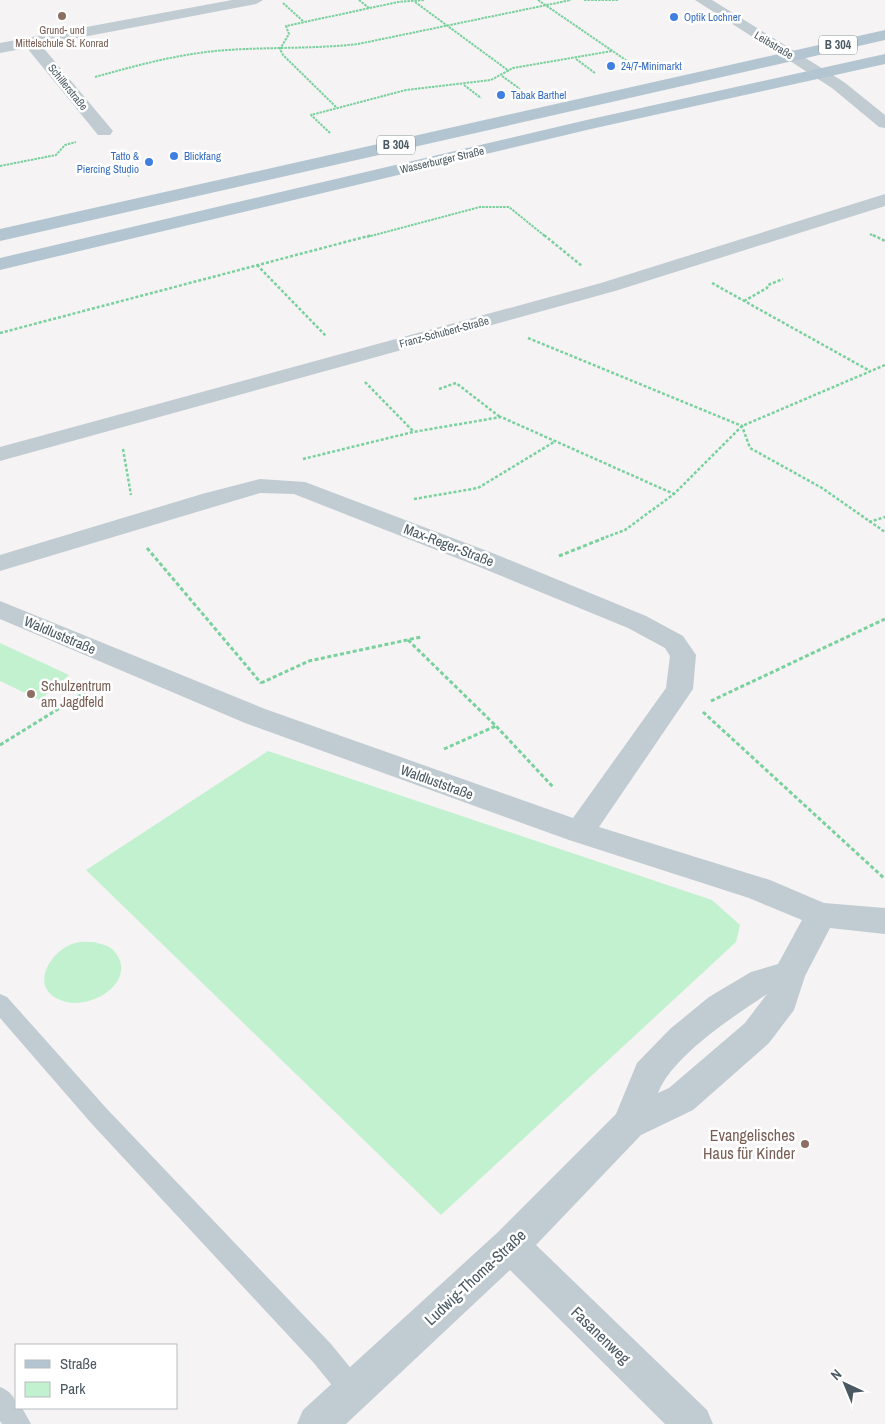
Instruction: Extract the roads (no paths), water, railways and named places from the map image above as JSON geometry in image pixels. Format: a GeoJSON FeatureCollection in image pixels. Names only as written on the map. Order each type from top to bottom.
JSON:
{"type":"FeatureCollection","features":[{"type":"Feature","properties":{"kind":"main road","name":"Wasserburger Straße"},"geometry":{"type":"LineString","coordinates":[[0,235],[885,35]]}},
{"type":"Feature","properties":{"kind":"main road","name":"Wasserburger Straße"},"geometry":{"type":"LineString","coordinates":[[0,264],[572,129],[885,59]]}},
{"type":"Feature","properties":{"kind":"street"},"geometry":{"type":"LineString","coordinates":[[0,48],[256,0]]}},
{"type":"Feature","properties":{"kind":"street","name":"Leibstraße"},"geometry":{"type":"LineString","coordinates":[[702,0],[853,96],[885,123]]}},
{"type":"Feature","properties":{"kind":"street","name":"Schillerstraße"},"geometry":{"type":"LineString","coordinates":[[32,42],[104,131]]}},
{"type":"Feature","properties":{"kind":"street","name":"Franz-Schubert-Straße"},"geometry":{"type":"LineString","coordinates":[[0,454],[608,287],[885,200]]}},
{"type":"Feature","properties":{"kind":"street","name":"Max-Reger-Straße"},"geometry":{"type":"LineString","coordinates":[[0,563],[260,486],[297,487],[610,611],[674,642],[684,655],[679,689],[582,827]]}},
{"type":"Feature","properties":{"kind":"street","name":"Waldluststraße"},"geometry":{"type":"LineString","coordinates":[[0,609],[196,693],[401,768],[582,827],[759,889],[820,915],[885,921]]}},
{"type":"Feature","properties":{"kind":"street","name":"Ludwig-Thoma-Straße"},"geometry":{"type":"LineString","coordinates":[[317,1424],[510,1245],[628,1124],[681,1099],[757,1033],[782,1000],[789,975],[820,915]]}},
{"type":"Feature","properties":{"kind":"street","name":"Ludwig-Thoma-Straße"},"geometry":{"type":"LineString","coordinates":[[628,1124],[649,1073],[686,1035],[720,1008],[762,981],[789,975]]}},
{"type":"Feature","properties":{"kind":"street","name":"Fasanenweg"},"geometry":{"type":"LineString","coordinates":[[510,1245],[693,1424]]}},
{"type":"Feature","properties":{"kind":"lane"},"geometry":{"type":"LineString","coordinates":[[0,1003],[99,1116],[322,1353],[353,1391]]}},
{"type":"Feature","properties":{"kind":"lane"},"geometry":{"type":"LineString","coordinates":[[0,1400],[18,1424]]}},
{"type":"Feature","properties":{"kind":"place","name":"Grund- und Mittelschule St. Konrad"},"geometry":{"type":"Point","coordinates":[62,16]}},
{"type":"Feature","properties":{"kind":"place","name":"Optik Lochner"},"geometry":{"type":"Point","coordinates":[674,17]}},
{"type":"Feature","properties":{"kind":"place","name":"24/7-Minimarkt"},"geometry":{"type":"Point","coordinates":[611,66]}},
{"type":"Feature","properties":{"kind":"place","name":"Tabak Barthel"},"geometry":{"type":"Point","coordinates":[501,95]}},
{"type":"Feature","properties":{"kind":"place","name":"Blickfang"},"geometry":{"type":"Point","coordinates":[174,156]}},
{"type":"Feature","properties":{"kind":"place","name":"Tatto & Piercing Studio"},"geometry":{"type":"Point","coordinates":[149,162]}},
{"type":"Feature","properties":{"kind":"place","name":"Schulzentrum am Jagdfeld"},"geometry":{"type":"Point","coordinates":[31,694]}},
{"type":"Feature","properties":{"kind":"place","name":"Evangelisches Haus für Kinder"},"geometry":{"type":"Point","coordinates":[805,1144]}}]}
